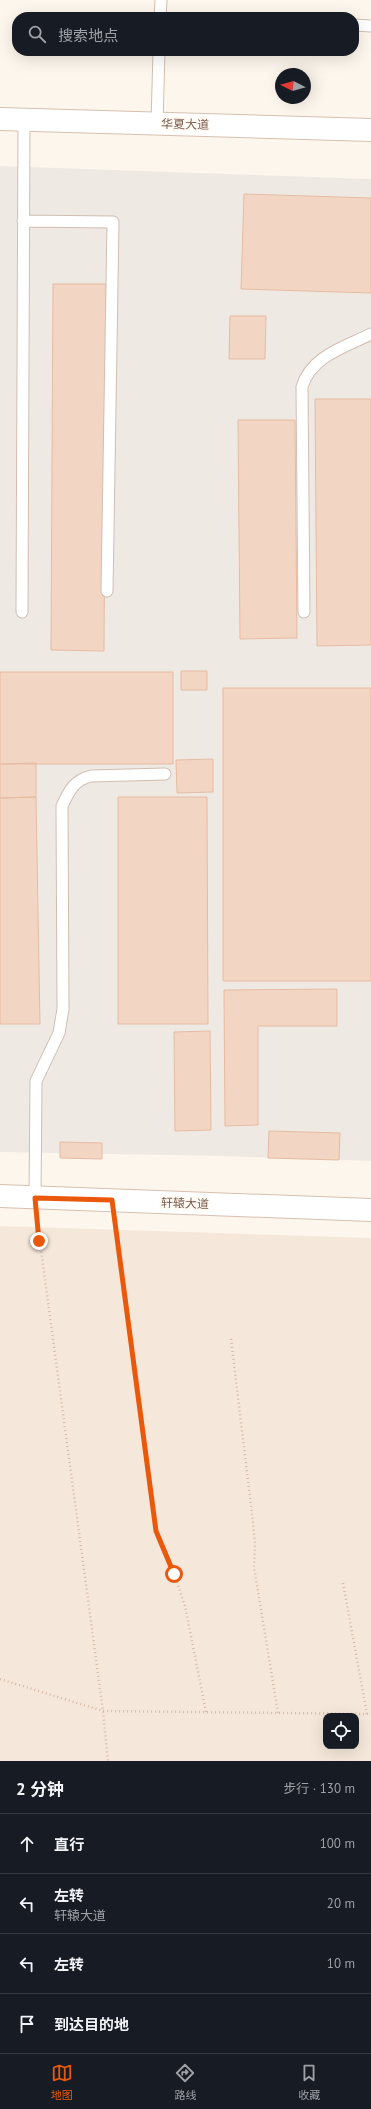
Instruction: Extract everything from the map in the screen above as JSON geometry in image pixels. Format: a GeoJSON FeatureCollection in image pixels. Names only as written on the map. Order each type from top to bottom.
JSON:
{"type":"FeatureCollection","features":[{"type":"Feature","properties":{"kind":"street","name":"华夏大道"},"geometry":{"type":"LineString","coordinates":[[0,119],[371,130]]}},
{"type":"Feature","properties":{"kind":"street","name":"轩辕大道"},"geometry":{"type":"LineString","coordinates":[[0,1196],[371,1210]]}},
{"type":"Feature","properties":{"kind":"lane"},"geometry":{"type":"LineString","coordinates":[[160,12],[161,0]]}},
{"type":"Feature","properties":{"kind":"lane"},"geometry":{"type":"LineString","coordinates":[[359,25],[371,26]]}},
{"type":"Feature","properties":{"kind":"lane"},"geometry":{"type":"LineString","coordinates":[[156,124],[159,56]]}},
{"type":"Feature","properties":{"kind":"lane"},"geometry":{"type":"LineString","coordinates":[[22,612],[24,120]]}},
{"type":"Feature","properties":{"kind":"lane"},"geometry":{"type":"LineString","coordinates":[[23,221],[113,222],[107,591]]}},
{"type":"Feature","properties":{"kind":"lane"},"geometry":{"type":"LineString","coordinates":[[304,612],[302,387],[309,372],[324,357],[371,334]]}},
{"type":"Feature","properties":{"kind":"lane"},"geometry":{"type":"LineString","coordinates":[[35,1198],[36,1081],[59,1032],[63,1009],[62,806],[72,786],[81,778],[91,776],[165,774]]}},
{"type":"Feature","properties":{"kind":"path"},"geometry":{"type":"LineString","coordinates":[[35,1198],[103,1711],[108,1761]]}},
{"type":"Feature","properties":{"kind":"path"},"geometry":{"type":"LineString","coordinates":[[112,1200],[156,1531],[174,1574],[185,1606],[206,1712]]}},
{"type":"Feature","properties":{"kind":"path"},"geometry":{"type":"LineString","coordinates":[[231,1339],[253,1522],[254,1567],[278,1713]]}},
{"type":"Feature","properties":{"kind":"path"},"geometry":{"type":"LineString","coordinates":[[342,1583],[367,1714]]}},
{"type":"Feature","properties":{"kind":"path"},"geometry":{"type":"LineString","coordinates":[[0,1679],[103,1711],[371,1714]]}},
{"type":"Feature","properties":{"kind":"shaded area"},"geometry":{"type":"Polygon","coordinates":[[[0,166],[371,179],[371,1161],[222,1156],[0,1152],[0,166]]]}},
{"type":"Feature","properties":{"kind":"shaded area"},"geometry":{"type":"Polygon","coordinates":[[[0,1226],[371,1238],[371,1761],[0,1761],[0,1226]]]}},
{"type":"Feature","properties":{"kind":"building"},"geometry":{"type":"Polygon","coordinates":[[[244,194],[371,198],[371,293],[241,289],[244,194]]]}},
{"type":"Feature","properties":{"kind":"building"},"geometry":{"type":"Polygon","coordinates":[[[53,284],[106,284],[104,651],[51,650],[53,284]]]}},
{"type":"Feature","properties":{"kind":"building"},"geometry":{"type":"Polygon","coordinates":[[[230,316],[266,316],[265,359],[229,359],[230,316]]]}},
{"type":"Feature","properties":{"kind":"building"},"geometry":{"type":"Polygon","coordinates":[[[315,399],[371,399],[371,645],[317,646],[315,399]]]}},
{"type":"Feature","properties":{"kind":"building"},"geometry":{"type":"Polygon","coordinates":[[[238,420],[295,420],[297,638],[240,639],[238,420]]]}},
{"type":"Feature","properties":{"kind":"building"},"geometry":{"type":"Polygon","coordinates":[[[181,671],[207,671],[207,690],[181,690],[181,671]]]}},
{"type":"Feature","properties":{"kind":"building"},"geometry":{"type":"Polygon","coordinates":[[[0,672],[173,672],[173,764],[0,764],[0,672]]]}},
{"type":"Feature","properties":{"kind":"building"},"geometry":{"type":"Polygon","coordinates":[[[223,688],[371,688],[371,981],[223,981],[223,688]]]}},
{"type":"Feature","properties":{"kind":"building"},"geometry":{"type":"Polygon","coordinates":[[[213,759],[213,792],[177,793],[176,760],[213,759]]]}},
{"type":"Feature","properties":{"kind":"building"},"geometry":{"type":"Polygon","coordinates":[[[36,763],[36,797],[0,798],[0,764],[36,763]]]}},
{"type":"Feature","properties":{"kind":"building"},"geometry":{"type":"Polygon","coordinates":[[[36,797],[40,1024],[0,1024],[0,798],[36,797]]]}},
{"type":"Feature","properties":{"kind":"building"},"geometry":{"type":"Polygon","coordinates":[[[118,797],[207,797],[208,1024],[118,1024],[118,797]]]}},
{"type":"Feature","properties":{"kind":"building"},"geometry":{"type":"Polygon","coordinates":[[[337,989],[337,1026],[258,1026],[258,1125],[225,1126],[224,990],[337,989]]]}},
{"type":"Feature","properties":{"kind":"building"},"geometry":{"type":"Polygon","coordinates":[[[210,1031],[211,1130],[175,1131],[174,1032],[210,1031]]]}},
{"type":"Feature","properties":{"kind":"building"},"geometry":{"type":"Polygon","coordinates":[[[269,1131],[340,1133],[339,1160],[268,1158],[269,1131]]]}},
{"type":"Feature","properties":{"kind":"building"},"geometry":{"type":"Polygon","coordinates":[[[60,1142],[102,1143],[102,1159],[60,1158],[60,1142]]]}},
{"type":"Feature","properties":{"kind":"route"},"geometry":{"type":"LineString","coordinates":[[39,1241],[35,1198],[112,1200],[156,1531],[174,1574]]}}]}
